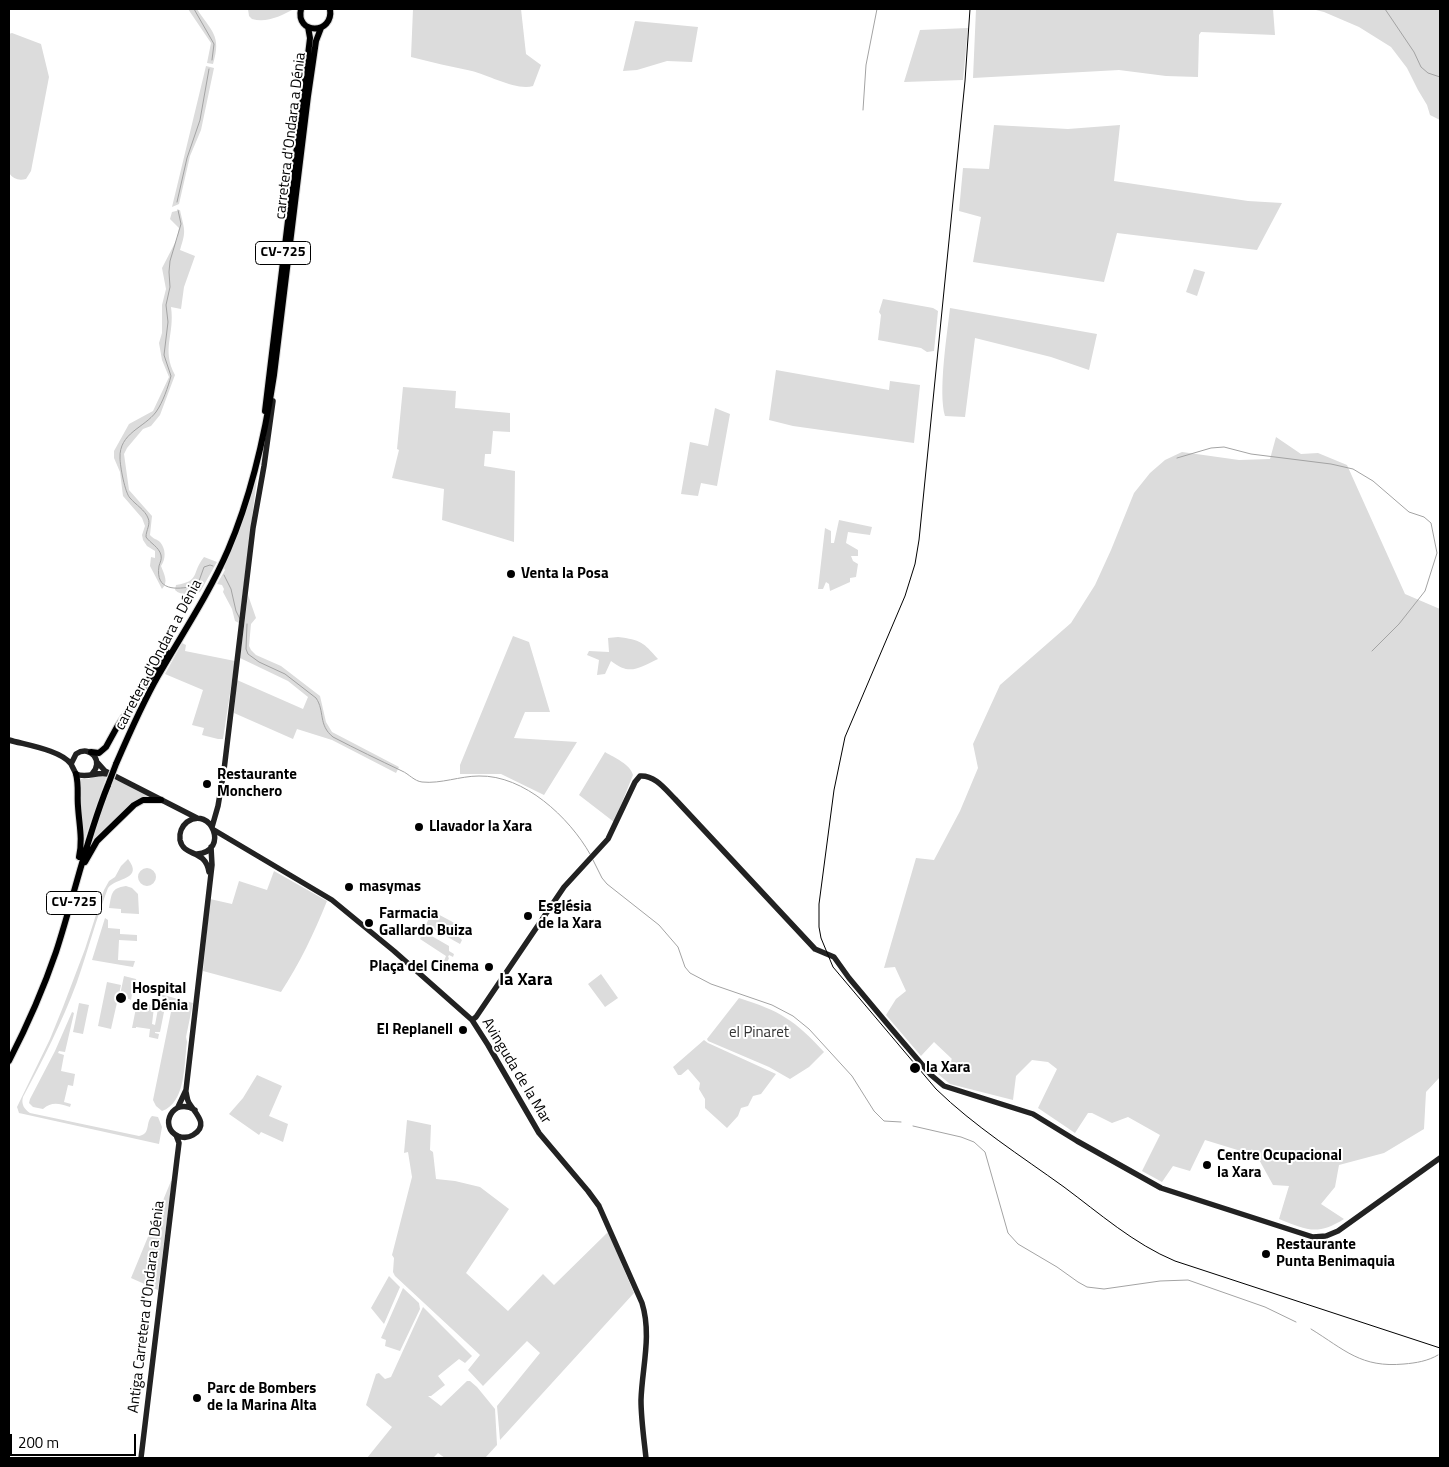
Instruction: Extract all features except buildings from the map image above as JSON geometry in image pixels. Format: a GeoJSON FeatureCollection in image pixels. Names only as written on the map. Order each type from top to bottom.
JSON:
{"type":"FeatureCollection","features":[{"type":"Feature","properties":{"kind":"main road","name":"CV-725"},"geometry":{"type":"LineString","coordinates":[[301,9],[300,18],[308,27]]}},
{"type":"Feature","properties":{"kind":"main road","name":"CV-725"},"geometry":{"type":"LineString","coordinates":[[321,28],[330,18],[330,9]]}},
{"type":"Feature","properties":{"kind":"main road"},"geometry":{"type":"LineString","coordinates":[[308,27],[312,29],[321,28]]}},
{"type":"Feature","properties":{"kind":"main road","name":"carretera d'Ondara a Dénia"},"geometry":{"type":"LineString","coordinates":[[258,457],[310,38],[308,27]]}},
{"type":"Feature","properties":{"kind":"main road","name":"carretera d'Ondara a Dénia"},"geometry":{"type":"LineString","coordinates":[[9,1061],[38,1001],[63,930],[86,846],[116,764],[146,699],[205,596],[235,534],[245,505],[268,416],[308,96],[316,41],[321,28]]}},
{"type":"Feature","properties":{"kind":"main road"},"geometry":{"type":"LineString","coordinates":[[186,1090],[189,1103],[200,1116],[200,1125],[197,1132],[185,1138],[176,1135],[170,1129],[168,1121],[171,1114],[178,1107],[186,1090],[211,879],[213,828],[228,742],[253,528],[266,454],[274,375]]}},
{"type":"Feature","properties":{"kind":"main road","name":"CV-725"},"geometry":{"type":"LineString","coordinates":[[91,752],[99,753],[106,747],[199,600],[205,596]]}},
{"type":"Feature","properties":{"kind":"main road"},"geometry":{"type":"LineString","coordinates":[[9,740],[68,756],[83,750],[91,752],[105,771],[181,811],[198,819],[205,820],[212,818],[217,813]]}},
{"type":"Feature","properties":{"kind":"main road"},"geometry":{"type":"LineString","coordinates":[[56,754],[68,760],[76,774],[84,776],[101,772],[117,777]]}},
{"type":"Feature","properties":{"kind":"main road"},"geometry":{"type":"LineString","coordinates":[[72,764],[76,754]]}},
{"type":"Feature","properties":{"kind":"main road"},"geometry":{"type":"LineString","coordinates":[[92,774],[97,767],[97,762]]}},
{"type":"Feature","properties":{"kind":"main road","name":"CV-725"},"geometry":{"type":"LineString","coordinates":[[48,973],[81,849],[82,833],[76,774]]}},
{"type":"Feature","properties":{"kind":"main road"},"geometry":{"type":"LineString","coordinates":[[472,1020],[476,1017],[570,876],[586,863],[611,835],[631,787],[640,776],[651,778],[666,790],[815,948],[834,957],[849,978],[931,1075],[948,1088],[1033,1114],[1161,1188],[1313,1237],[1326,1236],[1338,1231],[1440,1158]]}},
{"type":"Feature","properties":{"kind":"main road","name":"CV-725"},"geometry":{"type":"LineString","coordinates":[[21,1038],[26,1033],[48,984],[65,937],[90,851],[100,837],[134,805],[143,800],[161,800]]}},
{"type":"Feature","properties":{"kind":"main road"},"geometry":{"type":"LineString","coordinates":[[181,811],[185,820],[180,834],[182,844],[187,850],[197,854],[207,862],[211,879]]}},
{"type":"Feature","properties":{"kind":"main road"},"geometry":{"type":"LineString","coordinates":[[184,825],[198,819]]}},
{"type":"Feature","properties":{"kind":"main road"},"geometry":{"type":"LineString","coordinates":[[205,820],[213,828]]}},
{"type":"Feature","properties":{"kind":"main road","name":"Avinguda de la Mar"},"geometry":{"type":"LineString","coordinates":[[213,828],[332,900],[390,947],[472,1020],[539,1133],[594,1198],[605,1218],[644,1309],[646,1338],[641,1406],[646,1458]]}},
{"type":"Feature","properties":{"kind":"main road"},"geometry":{"type":"LineString","coordinates":[[197,854],[205,852],[220,838],[230,839]]}},
{"type":"Feature","properties":{"kind":"main road"},"geometry":{"type":"LineString","coordinates":[[178,1107],[188,1106],[195,1110]]}},
{"type":"Feature","properties":{"kind":"main road","name":"Antiga Carretera d'Ondara a Dénia"},"geometry":{"type":"LineString","coordinates":[[141,1458],[177,1159],[178,1143],[176,1135]]}},
{"type":"Feature","properties":{"kind":"main road","name":"Antiga Carretera d'Ondara a Dénia"},"geometry":{"type":"LineString","coordinates":[[177,1159],[182,1146],[190,1137]]}},
{"type":"Feature","properties":{"kind":"green space"},"geometry":{"type":"Polygon","coordinates":[[[188,9],[197,9],[214,34],[216,46],[213,64],[207,63],[211,43],[188,9]]]}},
{"type":"Feature","properties":{"kind":"green space"},"geometry":{"type":"Polygon","coordinates":[[[248,9],[294,9],[279,16],[258,20],[252,19],[249,16],[248,9]]]}},
{"type":"Feature","properties":{"kind":"green space"},"geometry":{"type":"Polygon","coordinates":[[[413,9],[521,9],[526,54],[541,65],[533,86],[511,85],[472,71],[411,57],[413,9]]]}},
{"type":"Feature","properties":{"kind":"green space"},"geometry":{"type":"Polygon","coordinates":[[[976,9],[1273,9],[1275,35],[1201,32],[1199,35],[1198,77],[1166,76],[1119,70],[973,78],[976,9]]]}},
{"type":"Feature","properties":{"kind":"green space"},"geometry":{"type":"Polygon","coordinates":[[[1312,9],[1440,9],[1440,120],[1430,115],[1427,105],[1407,68],[1391,47],[1359,27],[1312,9]]]}},
{"type":"Feature","properties":{"kind":"green space"},"geometry":{"type":"Polygon","coordinates":[[[635,21],[698,27],[692,62],[667,61],[637,70],[623,71],[635,21]]]}},
{"type":"Feature","properties":{"kind":"green space"},"geometry":{"type":"Polygon","coordinates":[[[968,28],[963,80],[904,82],[920,30],[968,28]]]}},
{"type":"Feature","properties":{"kind":"green space"},"geometry":{"type":"Polygon","coordinates":[[[12,33],[41,44],[49,77],[31,171],[26,179],[21,180],[14,178],[9,173],[9,34],[12,33]]]}},
{"type":"Feature","properties":{"kind":"green space"},"geometry":{"type":"Polygon","coordinates":[[[206,66],[214,68],[201,130],[190,156],[179,204],[172,207],[206,66]]]}},
{"type":"Feature","properties":{"kind":"green space"},"geometry":{"type":"Polygon","coordinates":[[[994,125],[1068,129],[1120,125],[1114,181],[1248,201],[1282,203],[1257,250],[1117,233],[1104,282],[973,262],[981,217],[959,211],[963,168],[989,169],[994,125]]]}},
{"type":"Feature","properties":{"kind":"green space"},"geometry":{"type":"Polygon","coordinates":[[[180,210],[184,226],[184,238],[180,250],[195,256],[184,287],[181,309],[171,307],[169,357],[175,375],[160,415],[151,426],[143,429],[124,454],[129,490],[152,516],[150,535],[160,542],[165,554],[161,566],[166,581],[162,589],[150,566],[151,557],[155,558],[155,551],[147,546],[143,540],[142,535],[145,526],[142,518],[123,496],[120,472],[114,458],[114,451],[129,424],[153,411],[169,377],[162,360],[159,343],[162,333],[162,305],[166,289],[162,268],[177,239],[179,228],[170,219],[172,212],[180,210]]]}},
{"type":"Feature","properties":{"kind":"green space"},"geometry":{"type":"Polygon","coordinates":[[[1194,269],[1205,272],[1197,296],[1186,292],[1194,269]]]}},
{"type":"Feature","properties":{"kind":"green space"},"geometry":{"type":"Polygon","coordinates":[[[883,299],[933,308],[938,311],[934,351],[927,352],[921,348],[878,340],[881,315],[879,312],[883,299]]]}},
{"type":"Feature","properties":{"kind":"green space"},"geometry":{"type":"Polygon","coordinates":[[[950,308],[1097,334],[1089,370],[1051,357],[975,338],[965,417],[945,416],[942,393],[950,308]]]}},
{"type":"Feature","properties":{"kind":"green space"},"geometry":{"type":"Polygon","coordinates":[[[776,370],[889,390],[890,381],[920,385],[914,443],[793,426],[769,420],[776,370]]]}},
{"type":"Feature","properties":{"kind":"green space"},"geometry":{"type":"Polygon","coordinates":[[[403,387],[456,391],[455,408],[510,413],[510,432],[493,431],[491,454],[485,454],[484,466],[515,471],[514,542],[442,520],[444,489],[392,478],[399,450],[397,449],[403,387]]]}},
{"type":"Feature","properties":{"kind":"green space"},"geometry":{"type":"Polygon","coordinates":[[[715,408],[730,414],[717,486],[701,483],[698,496],[681,494],[690,442],[708,446],[715,408]]]}},
{"type":"Feature","properties":{"kind":"green space"},"geometry":{"type":"Polygon","coordinates":[[[1276,437],[1301,454],[1318,453],[1347,465],[1405,594],[1440,609],[1440,1077],[1426,1092],[1424,1129],[1384,1153],[1339,1165],[1335,1187],[1321,1204],[1344,1219],[1326,1228],[1312,1230],[1279,1219],[1289,1186],[1273,1185],[1257,1156],[1205,1140],[1190,1171],[1173,1166],[1162,1182],[1142,1171],[1160,1135],[1128,1117],[1112,1123],[1092,1113],[1088,1113],[1075,1133],[1038,1108],[1057,1069],[1048,1062],[1032,1060],[1016,1076],[1013,1100],[950,1084],[938,1074],[952,1059],[934,1042],[921,1056],[886,1015],[896,999],[906,991],[895,967],[884,968],[916,858],[934,860],[960,811],[978,768],[973,744],[1000,685],[1071,623],[1095,585],[1134,493],[1150,473],[1165,460],[1182,452],[1239,460],[1270,459],[1276,437]]]}},
{"type":"Feature","properties":{"kind":"green space"},"geometry":{"type":"Polygon","coordinates":[[[257,478],[239,623],[235,621],[222,585],[217,584],[225,570],[224,568],[243,521],[257,478]]]}},
{"type":"Feature","properties":{"kind":"green space"},"geometry":{"type":"Polygon","coordinates":[[[839,520],[872,527],[870,535],[848,532],[846,543],[858,550],[858,556],[851,556],[853,561],[858,564],[856,577],[850,578],[850,582],[830,591],[829,584],[826,582],[823,589],[818,589],[825,528],[831,531],[831,543],[834,543],[839,520]]]}},
{"type":"Feature","properties":{"kind":"green space"},"geometry":{"type":"Polygon","coordinates":[[[204,557],[217,562],[200,592],[183,594],[177,592],[175,590],[176,585],[189,581],[195,576],[204,557]]]}},
{"type":"Feature","properties":{"kind":"green space"},"geometry":{"type":"Polygon","coordinates":[[[248,595],[256,618],[251,624],[249,646],[251,650],[256,655],[281,666],[320,696],[326,722],[332,732],[399,767],[396,773],[332,740],[297,729],[293,739],[234,713],[237,680],[303,709],[308,697],[288,681],[240,658],[248,595]]]}},
{"type":"Feature","properties":{"kind":"green space"},"geometry":{"type":"Polygon","coordinates":[[[513,636],[529,642],[550,712],[525,712],[514,738],[577,742],[544,795],[501,774],[460,774],[460,765],[513,636]]]}},
{"type":"Feature","properties":{"kind":"green space"},"geometry":{"type":"Polygon","coordinates":[[[608,638],[632,639],[641,643],[658,659],[634,669],[618,666],[611,661],[605,674],[597,675],[599,660],[587,655],[589,651],[609,652],[608,638]]]}},
{"type":"Feature","properties":{"kind":"green space"},"geometry":{"type":"Polygon","coordinates":[[[182,643],[186,645],[185,651],[235,661],[223,739],[202,735],[204,728],[192,725],[203,690],[165,674],[182,643]]]}},
{"type":"Feature","properties":{"kind":"green space"},"geometry":{"type":"Polygon","coordinates":[[[605,752],[625,764],[633,775],[614,822],[579,795],[605,752]]]}},
{"type":"Feature","properties":{"kind":"green space"},"geometry":{"type":"Polygon","coordinates":[[[96,775],[107,775],[84,841],[79,795],[80,779],[89,779],[96,775]]]}},
{"type":"Feature","properties":{"kind":"green space"},"geometry":{"type":"Polygon","coordinates":[[[113,779],[152,797],[134,802],[90,845],[113,779]]]}},
{"type":"Feature","properties":{"kind":"green space"},"geometry":{"type":"Polygon","coordinates":[[[128,859],[133,871],[131,875],[112,884],[108,888],[71,997],[22,1102],[30,1113],[139,1136],[147,1131],[152,1116],[158,1117],[162,1127],[159,1144],[19,1113],[17,1107],[50,1039],[63,1007],[85,949],[104,890],[109,881],[115,877],[121,866],[128,859]]]}},
{"type":"Feature","properties":{"kind":"green space"},"geometry":{"type":"Polygon","coordinates":[[[147,868],[153,871],[156,877],[153,883],[147,886],[141,883],[138,877],[141,871],[147,868]]]}},
{"type":"Feature","properties":{"kind":"green space"},"geometry":{"type":"Polygon","coordinates":[[[274,871],[327,901],[306,948],[281,992],[203,971],[210,899],[232,904],[239,881],[267,890],[274,871]]]}},
{"type":"Feature","properties":{"kind":"green space"},"geometry":{"type":"Polygon","coordinates":[[[126,886],[132,888],[138,894],[139,914],[121,913],[121,909],[109,908],[114,890],[126,886]]]}},
{"type":"Feature","properties":{"kind":"green space"},"geometry":{"type":"Polygon","coordinates":[[[432,911],[464,928],[459,937],[462,940],[460,944],[426,925],[432,911]]]}},
{"type":"Feature","properties":{"kind":"green space"},"geometry":{"type":"Polygon","coordinates":[[[105,918],[108,920],[108,928],[120,929],[120,934],[137,935],[137,941],[119,940],[118,960],[135,961],[133,967],[92,960],[105,918]]]}},
{"type":"Feature","properties":{"kind":"green space"},"geometry":{"type":"Polygon","coordinates":[[[423,931],[449,946],[449,951],[454,954],[453,957],[449,955],[447,963],[444,961],[446,956],[420,939],[423,931]]]}},
{"type":"Feature","properties":{"kind":"green space"},"geometry":{"type":"Polygon","coordinates":[[[601,974],[618,998],[605,1007],[588,984],[601,974]]]}},
{"type":"Feature","properties":{"kind":"green space"},"geometry":{"type":"Polygon","coordinates":[[[124,976],[136,979],[137,983],[133,988],[131,1000],[120,995],[124,976]]]}},
{"type":"Feature","properties":{"kind":"green space"},"geometry":{"type":"Polygon","coordinates":[[[107,982],[121,985],[111,1029],[98,1026],[107,982]]]}},
{"type":"Feature","properties":{"kind":"green space"},"geometry":{"type":"Polygon","coordinates":[[[156,993],[193,1003],[186,1037],[184,1071],[180,1091],[170,1107],[162,1111],[153,1100],[172,1007],[168,1000],[156,993]]]}},
{"type":"Feature","properties":{"kind":"green space","name":"el Pinaret"},"geometry":{"type":"Polygon","coordinates":[[[739,998],[766,1007],[786,1018],[804,1032],[824,1052],[809,1067],[790,1079],[769,1067],[708,1041],[707,1039],[739,998]]]}},
{"type":"Feature","properties":{"kind":"green space"},"geometry":{"type":"Polygon","coordinates":[[[157,1002],[165,1007],[160,1032],[155,1032],[159,1034],[158,1039],[149,1037],[150,1029],[132,1028],[137,1003],[147,1003],[154,1007],[152,1024],[155,1025],[158,1009],[157,1002]]]}},
{"type":"Feature","properties":{"kind":"green space"},"geometry":{"type":"Polygon","coordinates":[[[79,1003],[89,1005],[83,1034],[73,1032],[79,1003]]]}},
{"type":"Feature","properties":{"kind":"green space"},"geometry":{"type":"Polygon","coordinates":[[[72,1012],[74,1013],[65,1052],[59,1051],[58,1053],[64,1055],[61,1071],[75,1074],[73,1086],[68,1085],[64,1102],[71,1104],[70,1107],[56,1104],[43,1109],[33,1107],[29,1103],[30,1099],[55,1051],[72,1012]]]}},
{"type":"Feature","properties":{"kind":"green space"},"geometry":{"type":"Polygon","coordinates":[[[704,1040],[776,1074],[761,1094],[753,1096],[748,1106],[741,1108],[738,1116],[727,1128],[705,1108],[705,1099],[699,1089],[700,1083],[688,1069],[681,1075],[678,1075],[673,1067],[704,1040]]]}},
{"type":"Feature","properties":{"kind":"green space"},"geometry":{"type":"Polygon","coordinates":[[[257,1075],[282,1086],[269,1116],[288,1124],[283,1142],[261,1132],[259,1135],[229,1114],[243,1098],[257,1075]]]}},
{"type":"Feature","properties":{"kind":"green space"},"geometry":{"type":"Polygon","coordinates":[[[407,1120],[431,1125],[430,1150],[433,1152],[436,1179],[480,1187],[509,1209],[466,1273],[508,1311],[543,1274],[554,1285],[608,1232],[634,1293],[500,1440],[497,1406],[540,1353],[527,1341],[483,1386],[468,1370],[480,1355],[395,1276],[393,1272],[394,1258],[392,1255],[412,1177],[408,1152],[404,1153],[407,1120]]]}},
{"type":"Feature","properties":{"kind":"green space"},"geometry":{"type":"Polygon","coordinates":[[[172,1181],[158,1290],[131,1278],[172,1181]]]}},
{"type":"Feature","properties":{"kind":"green space"},"geometry":{"type":"Polygon","coordinates":[[[389,1276],[400,1287],[384,1324],[371,1308],[389,1276]]]}},
{"type":"Feature","properties":{"kind":"green space"},"geometry":{"type":"Polygon","coordinates":[[[403,1288],[419,1303],[420,1309],[400,1351],[385,1346],[386,1340],[381,1338],[403,1288]]]}},
{"type":"Feature","properties":{"kind":"green space"},"geometry":{"type":"Polygon","coordinates":[[[423,1307],[472,1356],[465,1363],[459,1359],[438,1376],[445,1385],[431,1396],[428,1396],[441,1406],[467,1381],[470,1381],[477,1387],[495,1409],[497,1445],[485,1458],[445,1458],[438,1453],[433,1458],[367,1458],[392,1427],[366,1405],[376,1374],[379,1373],[385,1379],[391,1377],[423,1307]]]}},
{"type":"Feature","properties":{"kind":"waterway"},"geometry":{"type":"LineString","coordinates":[[194,9],[214,44],[212,60]]}},
{"type":"Feature","properties":{"kind":"waterway"},"geometry":{"type":"LineString","coordinates":[[863,110],[866,65],[877,9]]}},
{"type":"Feature","properties":{"kind":"waterway"},"geometry":{"type":"LineString","coordinates":[[1385,9],[1414,52],[1421,67],[1428,73],[1440,77]]}},
{"type":"Feature","properties":{"kind":"waterway"},"geometry":{"type":"LineString","coordinates":[[177,202],[187,158],[200,120],[209,69]]}},
{"type":"Feature","properties":{"kind":"waterway"},"geometry":{"type":"LineString","coordinates":[[178,210],[181,224],[170,261],[170,287],[166,305],[168,322],[164,355],[171,376],[167,390],[156,412],[133,432],[124,443],[120,462],[126,491],[132,501],[145,512],[148,518],[149,523],[146,537],[161,555],[159,566],[160,580],[168,587],[194,586],[199,581],[204,567],[213,566]]}},
{"type":"Feature","properties":{"kind":"waterway"},"geometry":{"type":"LineString","coordinates":[[1177,458],[1211,448],[1224,447],[1251,454],[1331,464],[1353,469],[1373,481],[1409,512],[1424,517],[1431,523],[1437,553],[1425,591],[1399,624],[1372,651]]}},
{"type":"Feature","properties":{"kind":"waterway"},"geometry":{"type":"LineString","coordinates":[[224,575],[231,589],[236,611],[240,619]]}},
{"type":"Feature","properties":{"kind":"waterway"},"geometry":{"type":"LineString","coordinates":[[247,624],[246,649],[248,654],[259,662],[285,674],[316,698],[325,728],[333,737],[405,772],[419,781],[436,782],[479,776],[496,778],[528,790],[558,813],[581,840],[590,854]]}},
{"type":"Feature","properties":{"kind":"waterway"},"geometry":{"type":"LineString","coordinates":[[593,860],[607,884],[659,925],[678,947],[685,967],[690,973],[711,984],[772,1005],[793,1016],[809,1029],[852,1076],[874,1111],[884,1121],[901,1122]]}},
{"type":"Feature","properties":{"kind":"waterway"},"geometry":{"type":"LineString","coordinates":[[913,1126],[961,1137],[974,1142],[985,1152],[1008,1233],[1018,1244],[1087,1287],[1104,1289],[1160,1281],[1188,1280],[1265,1307],[1296,1322]]}},
{"type":"Feature","properties":{"kind":"waterway"},"geometry":{"type":"LineString","coordinates":[[1311,1329],[1354,1356],[1376,1363],[1389,1365],[1413,1363],[1438,1355]]}},
{"type":"Feature","properties":{"kind":"tram line"},"geometry":{"type":"LineString","coordinates":[[970,9],[965,81],[919,540],[915,564],[905,596],[845,737],[834,790],[819,904],[821,938],[833,967],[936,1089],[982,1128],[1131,1237],[1175,1261],[1440,1348]]}},
{"type":"Feature","properties":{"kind":"place","name":"Venta la Posa"},"geometry":{"type":"Point","coordinates":[511,574]}},
{"type":"Feature","properties":{"kind":"place","name":"Restaurante Monchero"},"geometry":{"type":"Point","coordinates":[207,784]}},
{"type":"Feature","properties":{"kind":"place","name":"Llavador la Xara"},"geometry":{"type":"Point","coordinates":[419,827]}},
{"type":"Feature","properties":{"kind":"place","name":"masymas"},"geometry":{"type":"Point","coordinates":[349,887]}},
{"type":"Feature","properties":{"kind":"place","name":"Església de la Xara"},"geometry":{"type":"Point","coordinates":[528,916]}},
{"type":"Feature","properties":{"kind":"place","name":"Farmacia Gallardo Buiza"},"geometry":{"type":"Point","coordinates":[369,923]}},
{"type":"Feature","properties":{"kind":"place","name":"Plaça del Cinema"},"geometry":{"type":"Point","coordinates":[489,967]}},
{"type":"Feature","properties":{"kind":"place","name":"Hospital de Dénia"},"geometry":{"type":"Point","coordinates":[121,998]}},
{"type":"Feature","properties":{"kind":"place","name":"El Replanell"},"geometry":{"type":"Point","coordinates":[463,1030]}},
{"type":"Feature","properties":{"kind":"place","name":"la Xara"},"geometry":{"type":"Point","coordinates":[915,1068]}},
{"type":"Feature","properties":{"kind":"place","name":"Centre Ocupacional la Xara"},"geometry":{"type":"Point","coordinates":[1207,1165]}},
{"type":"Feature","properties":{"kind":"place","name":"Restaurante Punta Benimaquia"},"geometry":{"type":"Point","coordinates":[1266,1254]}},
{"type":"Feature","properties":{"kind":"place","name":"Parc de Bombers de la Marina Alta"},"geometry":{"type":"Point","coordinates":[197,1398]}},
{"type":"Feature","properties":{"kind":"district","name":"la Xara"},"geometry":{"type":"Point","coordinates":[526,981]}}]}
